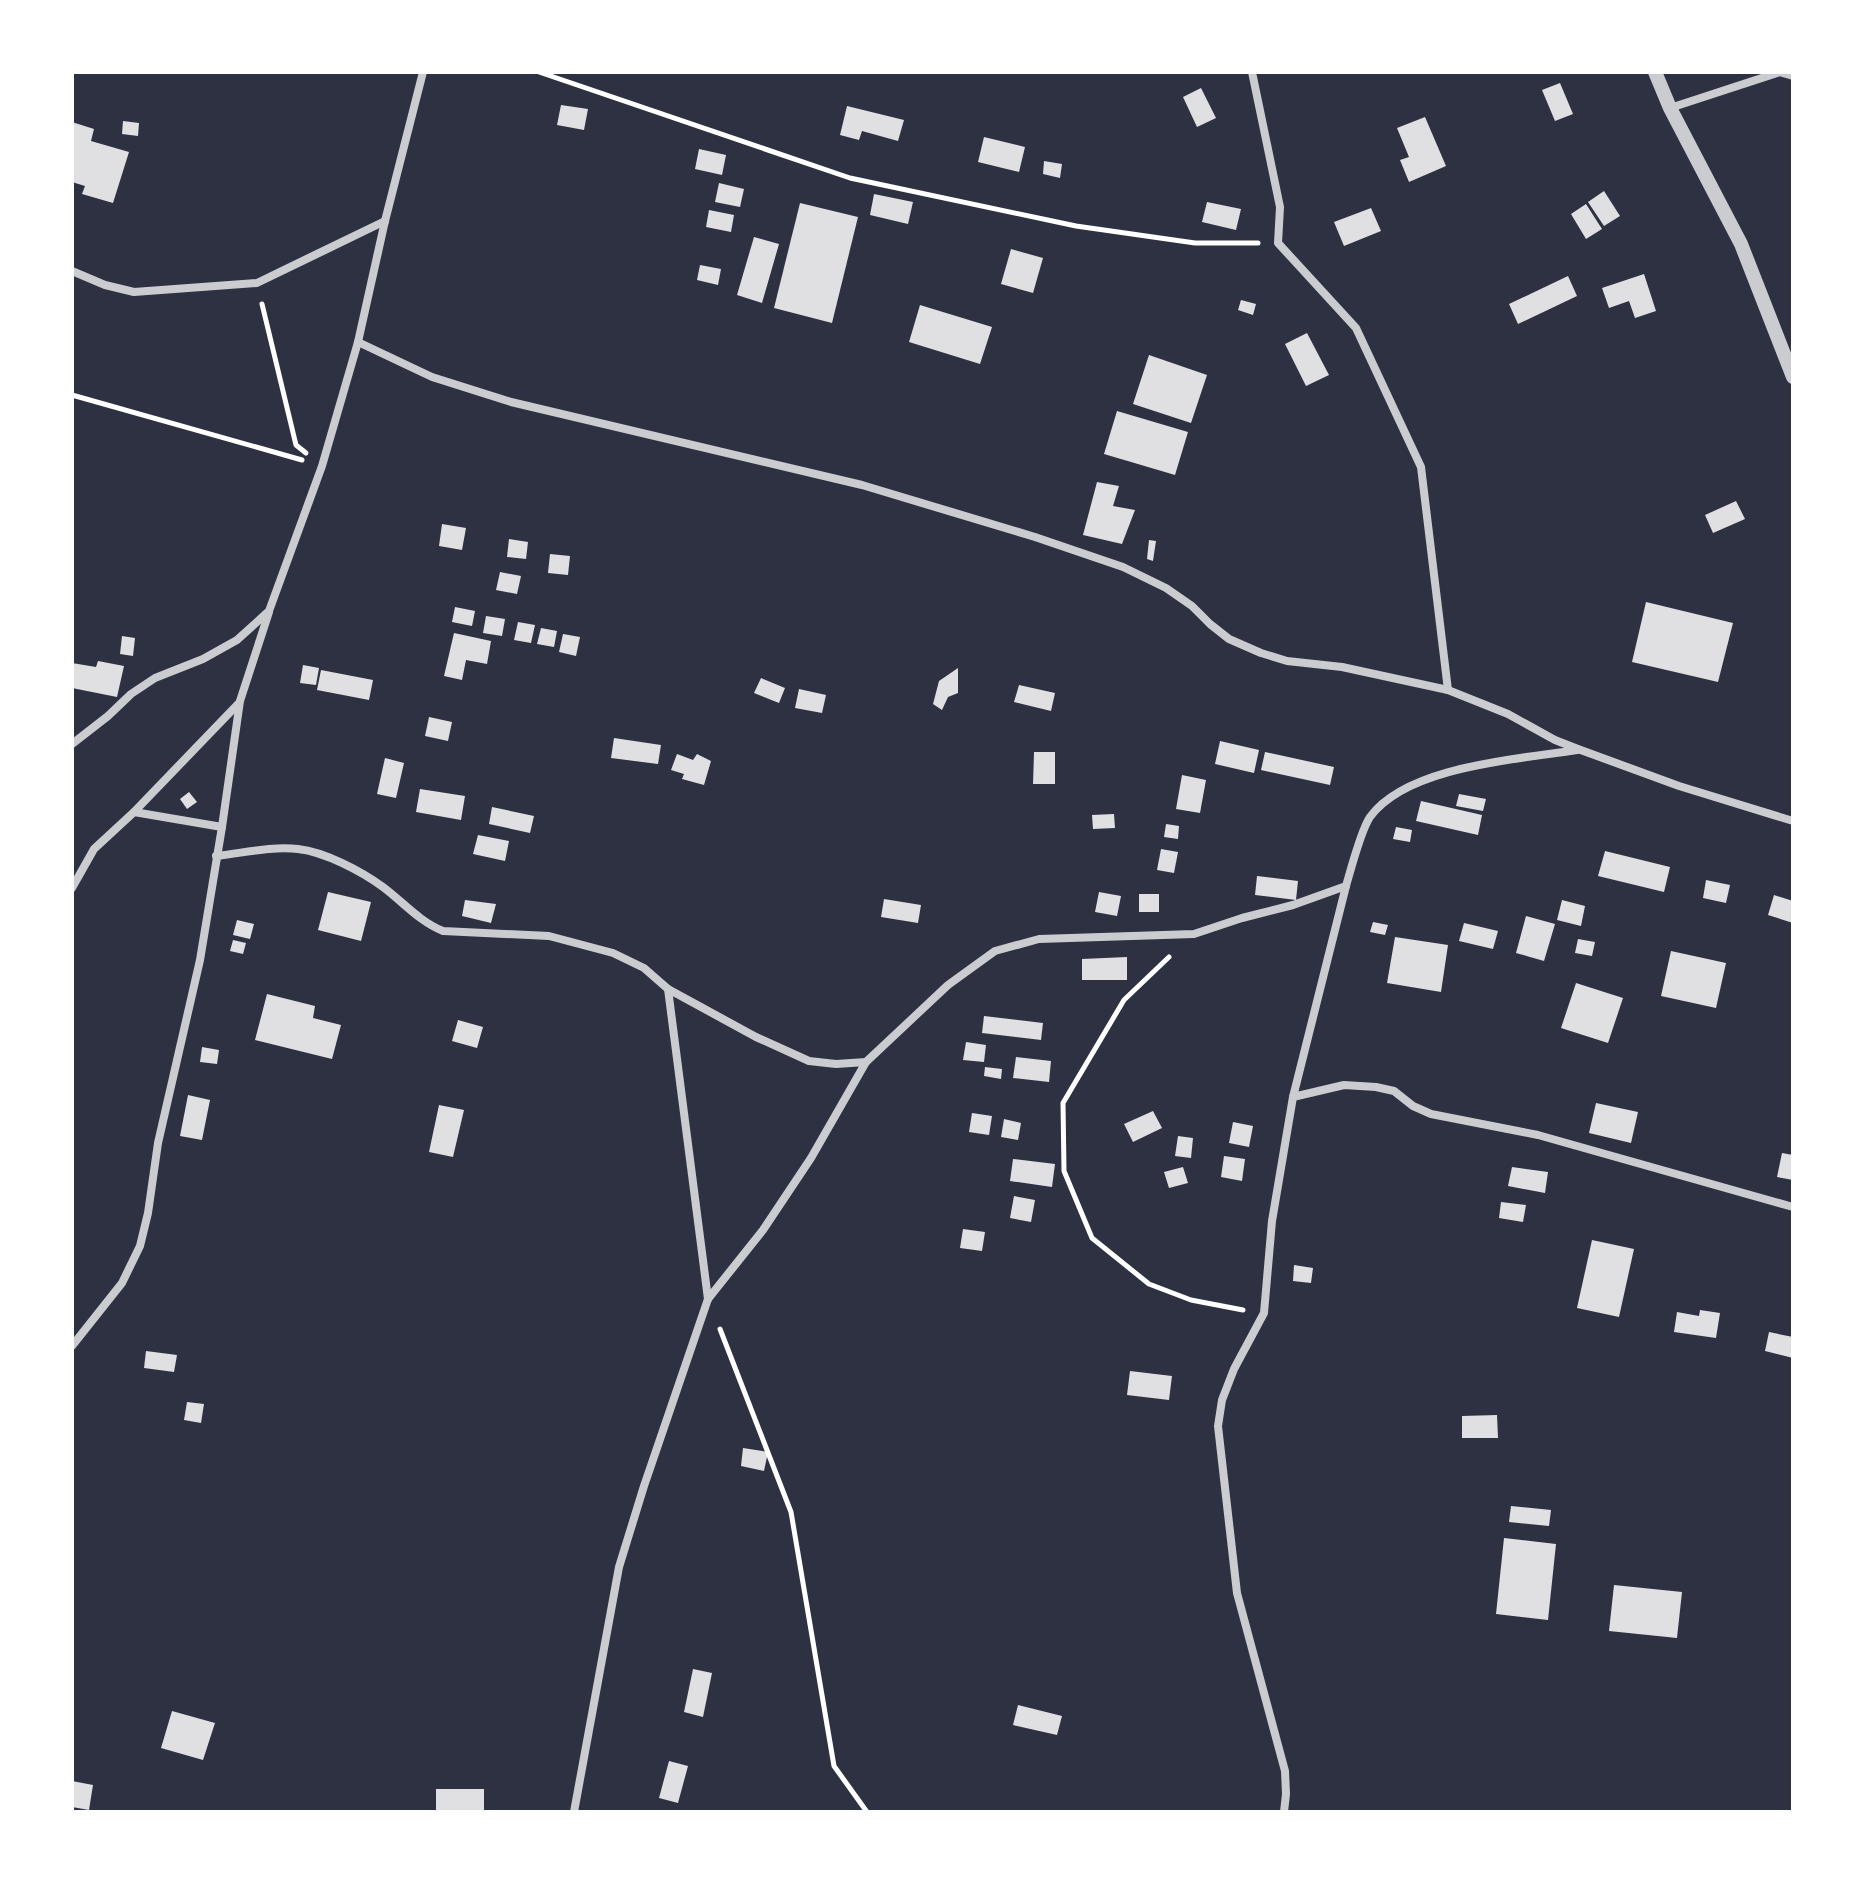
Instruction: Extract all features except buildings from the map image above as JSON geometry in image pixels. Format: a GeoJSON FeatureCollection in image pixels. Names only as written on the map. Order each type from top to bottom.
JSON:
{"type":"FeatureCollection","features":[{"type":"Feature","properties":{"kind":"street"},"geometry":{"type":"LineString","coordinates":[[72,1346],[122,1283],[140,1246],[158,1143],[200,960],[240,701],[322,466],[358,342],[423,72]]}},
{"type":"Feature","properties":{"kind":"street"},"geometry":{"type":"LineString","coordinates":[[1252,72],[1280,207],[1278,243],[1356,328],[1421,467],[1448,690]]}},
{"type":"Feature","properties":{"kind":"street"},"geometry":{"type":"LineString","coordinates":[[1655,72],[1670,108],[1741,244],[1793,377]]}},
{"type":"Feature","properties":{"kind":"street"},"geometry":{"type":"LineString","coordinates":[[1670,108],[1779,72],[1793,76]]}},
{"type":"Feature","properties":{"kind":"street"},"geometry":{"type":"LineString","coordinates":[[72,271],[105,285],[134,292],[257,283],[385,221]]}},
{"type":"Feature","properties":{"kind":"street"},"geometry":{"type":"LineString","coordinates":[[358,342],[432,377],[511,402],[862,485],[1035,537],[1123,567],[1166,588],[1229,639],[1261,653],[1287,661],[1342,667],[1448,690],[1508,714],[1578,749],[1679,786],[1793,821]]}},
{"type":"Feature","properties":{"kind":"street"},"geometry":{"type":"LineString","coordinates":[[72,744],[131,694],[155,678],[203,659],[237,640],[269,611]]}},
{"type":"Feature","properties":{"kind":"street"},"geometry":{"type":"LineString","coordinates":[[72,888],[94,849],[134,812],[240,701]]}},
{"type":"Feature","properties":{"kind":"street"},"geometry":{"type":"LineString","coordinates":[[1284,1812],[1285,1771],[1237,1593],[1218,1426],[1222,1400],[1230,1379],[1264,1313],[1272,1221],[1293,1097],[1346,886],[1369,817],[1391,797],[1416,783],[1458,769],[1578,749]]}},
{"type":"Feature","properties":{"kind":"street"},"geometry":{"type":"LineString","coordinates":[[134,812],[222,827]]}},
{"type":"Feature","properties":{"kind":"street"},"geometry":{"type":"LineString","coordinates":[[216,856],[277,849],[317,853],[372,879],[407,905],[427,925],[443,931],[549,936],[613,953],[644,968],[668,989],[756,1037],[809,1061],[836,1064],[866,1062]]}},
{"type":"Feature","properties":{"kind":"street"},"geometry":{"type":"LineString","coordinates":[[574,1812],[619,1567],[708,1299],[771,1218],[811,1158],[866,1062],[948,985],[995,951],[1039,939],[1194,934],[1346,886]]}},
{"type":"Feature","properties":{"kind":"street"},"geometry":{"type":"LineString","coordinates":[[668,989],[708,1299]]}},
{"type":"Feature","properties":{"kind":"street"},"geometry":{"type":"LineString","coordinates":[[1293,1097],[1344,1085],[1376,1087],[1394,1091],[1413,1106],[1431,1114],[1538,1135],[1793,1207]]}},
{"type":"Feature","properties":{"kind":"path"},"geometry":{"type":"LineString","coordinates":[[539,72],[850,178],[1076,226],[1195,243],[1278,243]]}},
{"type":"Feature","properties":{"kind":"path"},"geometry":{"type":"LineString","coordinates":[[257,283],[296,445]]}},
{"type":"Feature","properties":{"kind":"path"},"geometry":{"type":"LineString","coordinates":[[72,395],[322,466]]}},
{"type":"Feature","properties":{"kind":"path"},"geometry":{"type":"LineString","coordinates":[[1194,934],[1124,1000],[1063,1103],[1064,1171],[1092,1238],[1149,1284],[1191,1300],[1264,1313]]}},
{"type":"Feature","properties":{"kind":"path"},"geometry":{"type":"LineString","coordinates":[[708,1299],[791,1512],[834,1766],[867,1812]]}}]}
